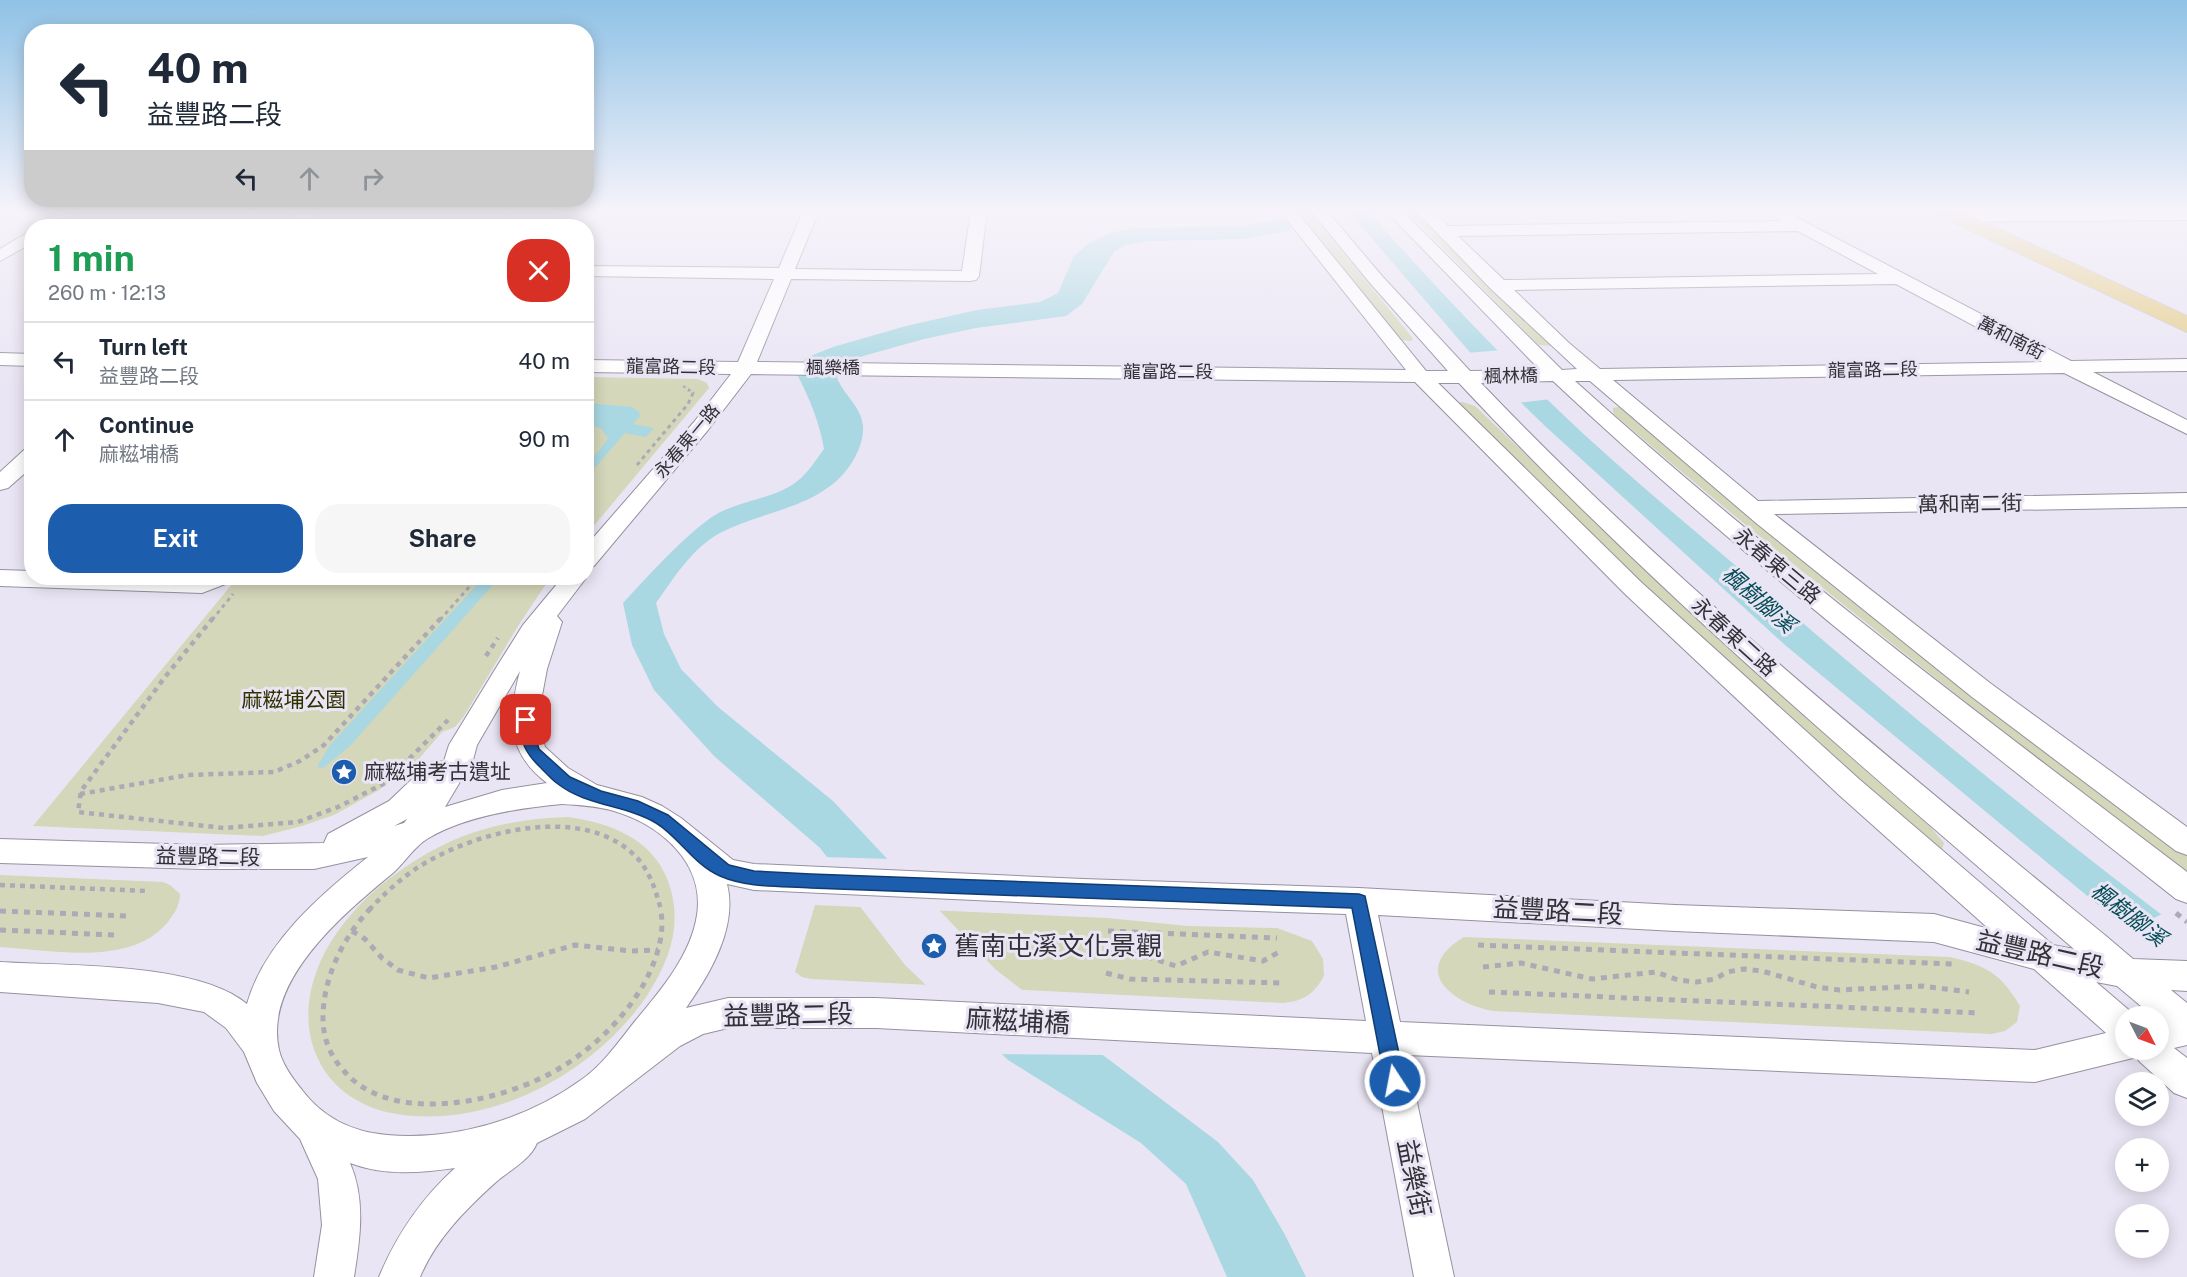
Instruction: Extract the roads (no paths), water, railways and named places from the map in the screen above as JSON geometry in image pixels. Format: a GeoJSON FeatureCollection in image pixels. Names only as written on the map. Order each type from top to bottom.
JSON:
{"type":"FeatureCollection","features":[{"type":"Feature","properties":{"kind":"main road"},"geometry":{"type":"LineString","coordinates":[[2071,271],[2187,325]]}},
{"type":"Feature","properties":{"kind":"street"},"geometry":{"type":"LineString","coordinates":[[594,272],[787,272],[828,275],[970,276],[971,271]]}},
{"type":"Feature","properties":{"kind":"street","name":"永春東二路"},"geometry":{"type":"LineString","coordinates":[[1336,271],[1420,376],[1633,588],[1849,787],[2115,1020]]}},
{"type":"Feature","properties":{"kind":"street","name":"永春東二路"},"geometry":{"type":"LineString","coordinates":[[1369,271],[1399,307],[1515,432],[1644,555],[1911,792],[2187,1024]]}},
{"type":"Feature","properties":{"kind":"street","name":"永春東三路"},"geometry":{"type":"LineString","coordinates":[[1452,271],[1522,343],[1632,444],[1845,624],[2187,890]]}},
{"type":"Feature","properties":{"kind":"street","name":"永春東三路"},"geometry":{"type":"LineString","coordinates":[[1483,271],[1562,347],[1752,508],[1981,690],[2187,843]]}},
{"type":"Feature","properties":{"kind":"street","name":"萬和南街"},"geometry":{"type":"LineString","coordinates":[[1884,271],[2187,428]]}},
{"type":"Feature","properties":{"kind":"street","name":"永春東一路"},"geometry":{"type":"LineString","coordinates":[[594,552],[701,426],[746,368],[787,272]]}},
{"type":"Feature","properties":{"kind":"street"},"geometry":{"type":"LineString","coordinates":[[1497,285],[1900,279]]}},
{"type":"Feature","properties":{"kind":"street"},"geometry":{"type":"LineString","coordinates":[[0,359],[24,360]]}},
{"type":"Feature","properties":{"kind":"street","name":"龍富路二段"},"geometry":{"type":"LineString","coordinates":[[1559,376],[2187,365]]}},
{"type":"Feature","properties":{"kind":"street","name":"龍富路二段"},"geometry":{"type":"LineString","coordinates":[[594,366],[792,368]]}},
{"type":"Feature","properties":{"kind":"street","name":"楓樂橋"},"geometry":{"type":"LineString","coordinates":[[792,368],[873,368]]}},
{"type":"Feature","properties":{"kind":"street","name":"龍富路二段"},"geometry":{"type":"LineString","coordinates":[[873,368],[1463,377]]}},
{"type":"Feature","properties":{"kind":"street","name":"楓林橋"},"geometry":{"type":"LineString","coordinates":[[1463,377],[1559,376]]}},
{"type":"Feature","properties":{"kind":"street"},"geometry":{"type":"LineString","coordinates":[[0,483],[24,462]]}},
{"type":"Feature","properties":{"kind":"street","name":"萬和南二街"},"geometry":{"type":"LineString","coordinates":[[1752,508],[2187,500]]}},
{"type":"Feature","properties":{"kind":"street"},"geometry":{"type":"LineString","coordinates":[[0,579],[24,580]]}},
{"type":"Feature","properties":{"kind":"street"},"geometry":{"type":"LineString","coordinates":[[310,857],[399,809],[420,792],[463,745],[526,640],[568,585]]}},
{"type":"Feature","properties":{"kind":"street"},"geometry":{"type":"LineString","coordinates":[[557,599],[535,664],[526,708],[527,733],[533,751],[549,769],[564,781],[597,796]]}},
{"type":"Feature","properties":{"kind":"street"},"geometry":{"type":"LineString","coordinates":[[414,832],[459,760],[463,745]]}},
{"type":"Feature","properties":{"kind":"street","name":"益豐路二段"},"geometry":{"type":"LineString","coordinates":[[0,851],[190,857],[310,857],[347,851],[414,832],[490,803],[511,798],[562,793],[612,799],[648,812],[663,819],[725,871],[754,877],[945,887],[1359,901],[1675,918],[1934,928],[2042,957],[2126,973],[2176,976]]}},
{"type":"Feature","properties":{"kind":"street","name":"益豐路二段"},"geometry":{"type":"LineString","coordinates":[[260,1047],[260,1015],[263,1004],[283,967],[324,916],[354,885],[394,854],[414,832]]}},
{"type":"Feature","properties":{"kind":"street","name":"益豐路二段"},"geometry":{"type":"LineString","coordinates":[[600,1088],[670,1005],[706,937],[713,916],[712,878],[709,869],[691,844]]}},
{"type":"Feature","properties":{"kind":"street","name":"益樂街"},"geometry":{"type":"LineString","coordinates":[[1359,901],[1434,1277]]}},
{"type":"Feature","properties":{"kind":"street","name":"益豐路二段"},"geometry":{"type":"LineString","coordinates":[[0,977],[154,987],[196,996],[219,1004],[239,1019],[254,1036],[280,1090],[301,1119],[314,1129],[364,1149],[397,1154],[445,1152],[494,1141],[546,1120],[600,1088],[668,1035],[707,1017],[728,1013],[778,1011],[927,1016]]}},
{"type":"Feature","properties":{"kind":"street","name":"麻糍埔橋"},"geometry":{"type":"LineString","coordinates":[[927,1016],[1387,1038]]}},
{"type":"Feature","properties":{"kind":"street"},"geometry":{"type":"LineString","coordinates":[[2169,1033],[2187,1029]]}},
{"type":"Feature","properties":{"kind":"street"},"geometry":{"type":"LineString","coordinates":[[1387,1038],[2035,1066],[2115,1048]]}},
{"type":"Feature","properties":{"kind":"street"},"geometry":{"type":"LineString","coordinates":[[2163,1060],[2187,1080]]}},
{"type":"Feature","properties":{"kind":"street"},"geometry":{"type":"LineString","coordinates":[[399,1277],[420,1236],[445,1204],[490,1162],[546,1120]]}},
{"type":"Feature","properties":{"kind":"street"},"geometry":{"type":"LineString","coordinates":[[314,1129],[337,1177],[342,1225],[334,1277]]}},
{"type":"Feature","properties":{"kind":"water"},"geometry":{"type":"Polygon","coordinates":[[[1068,271],[1103,271],[1082,304],[1066,316],[976,328],[924,339],[856,358],[840,366],[836,374],[859,411],[863,426],[860,446],[851,464],[839,479],[808,499],[737,525],[710,539],[684,564],[656,603],[664,634],[681,669],[718,707],[833,801],[993,972],[1218,1142],[1253,1180],[1306,1277],[1227,1277],[1186,1184],[1141,1143],[1008,1060],[908,963],[820,848],[714,756],[654,690],[632,645],[623,603],[675,548],[697,528],[720,512],[791,486],[804,475],[824,449],[814,411],[797,374],[800,364],[808,357],[833,347],[906,326],[977,310],[1040,302],[1058,293],[1068,271]]]}},
{"type":"Feature","properties":{"kind":"water","name":"楓樹腳溪"},"geometry":{"type":"Polygon","coordinates":[[[1399,271],[1422,271],[1506,359],[1660,502],[1975,767],[2187,934],[2187,973],[2103,909],[1785,645],[1545,426],[1474,357],[1399,271]]]}},
{"type":"Feature","properties":{"kind":"water"},"geometry":{"type":"Polygon","coordinates":[[[594,404],[632,407],[639,412],[640,416],[633,424],[654,428],[646,437],[625,433],[594,469],[594,456],[608,438],[601,428],[594,426],[594,404]]]}},
{"type":"Feature","properties":{"kind":"water"},"geometry":{"type":"Polygon","coordinates":[[[477,585],[493,585],[350,746],[323,768],[317,767],[330,745],[477,585]]]}},
{"type":"Feature","properties":{"kind":"place","name":"麻糍埔考古遺址"},"geometry":{"type":"Point","coordinates":[344,772]}},
{"type":"Feature","properties":{"kind":"place","name":"舊南屯溪文化景觀"},"geometry":{"type":"Point","coordinates":[934,946]}},
{"type":"Feature","properties":{"kind":"park label","name":"麻糍埔公園"},"geometry":{"type":"Point","coordinates":[294,700]}}]}
